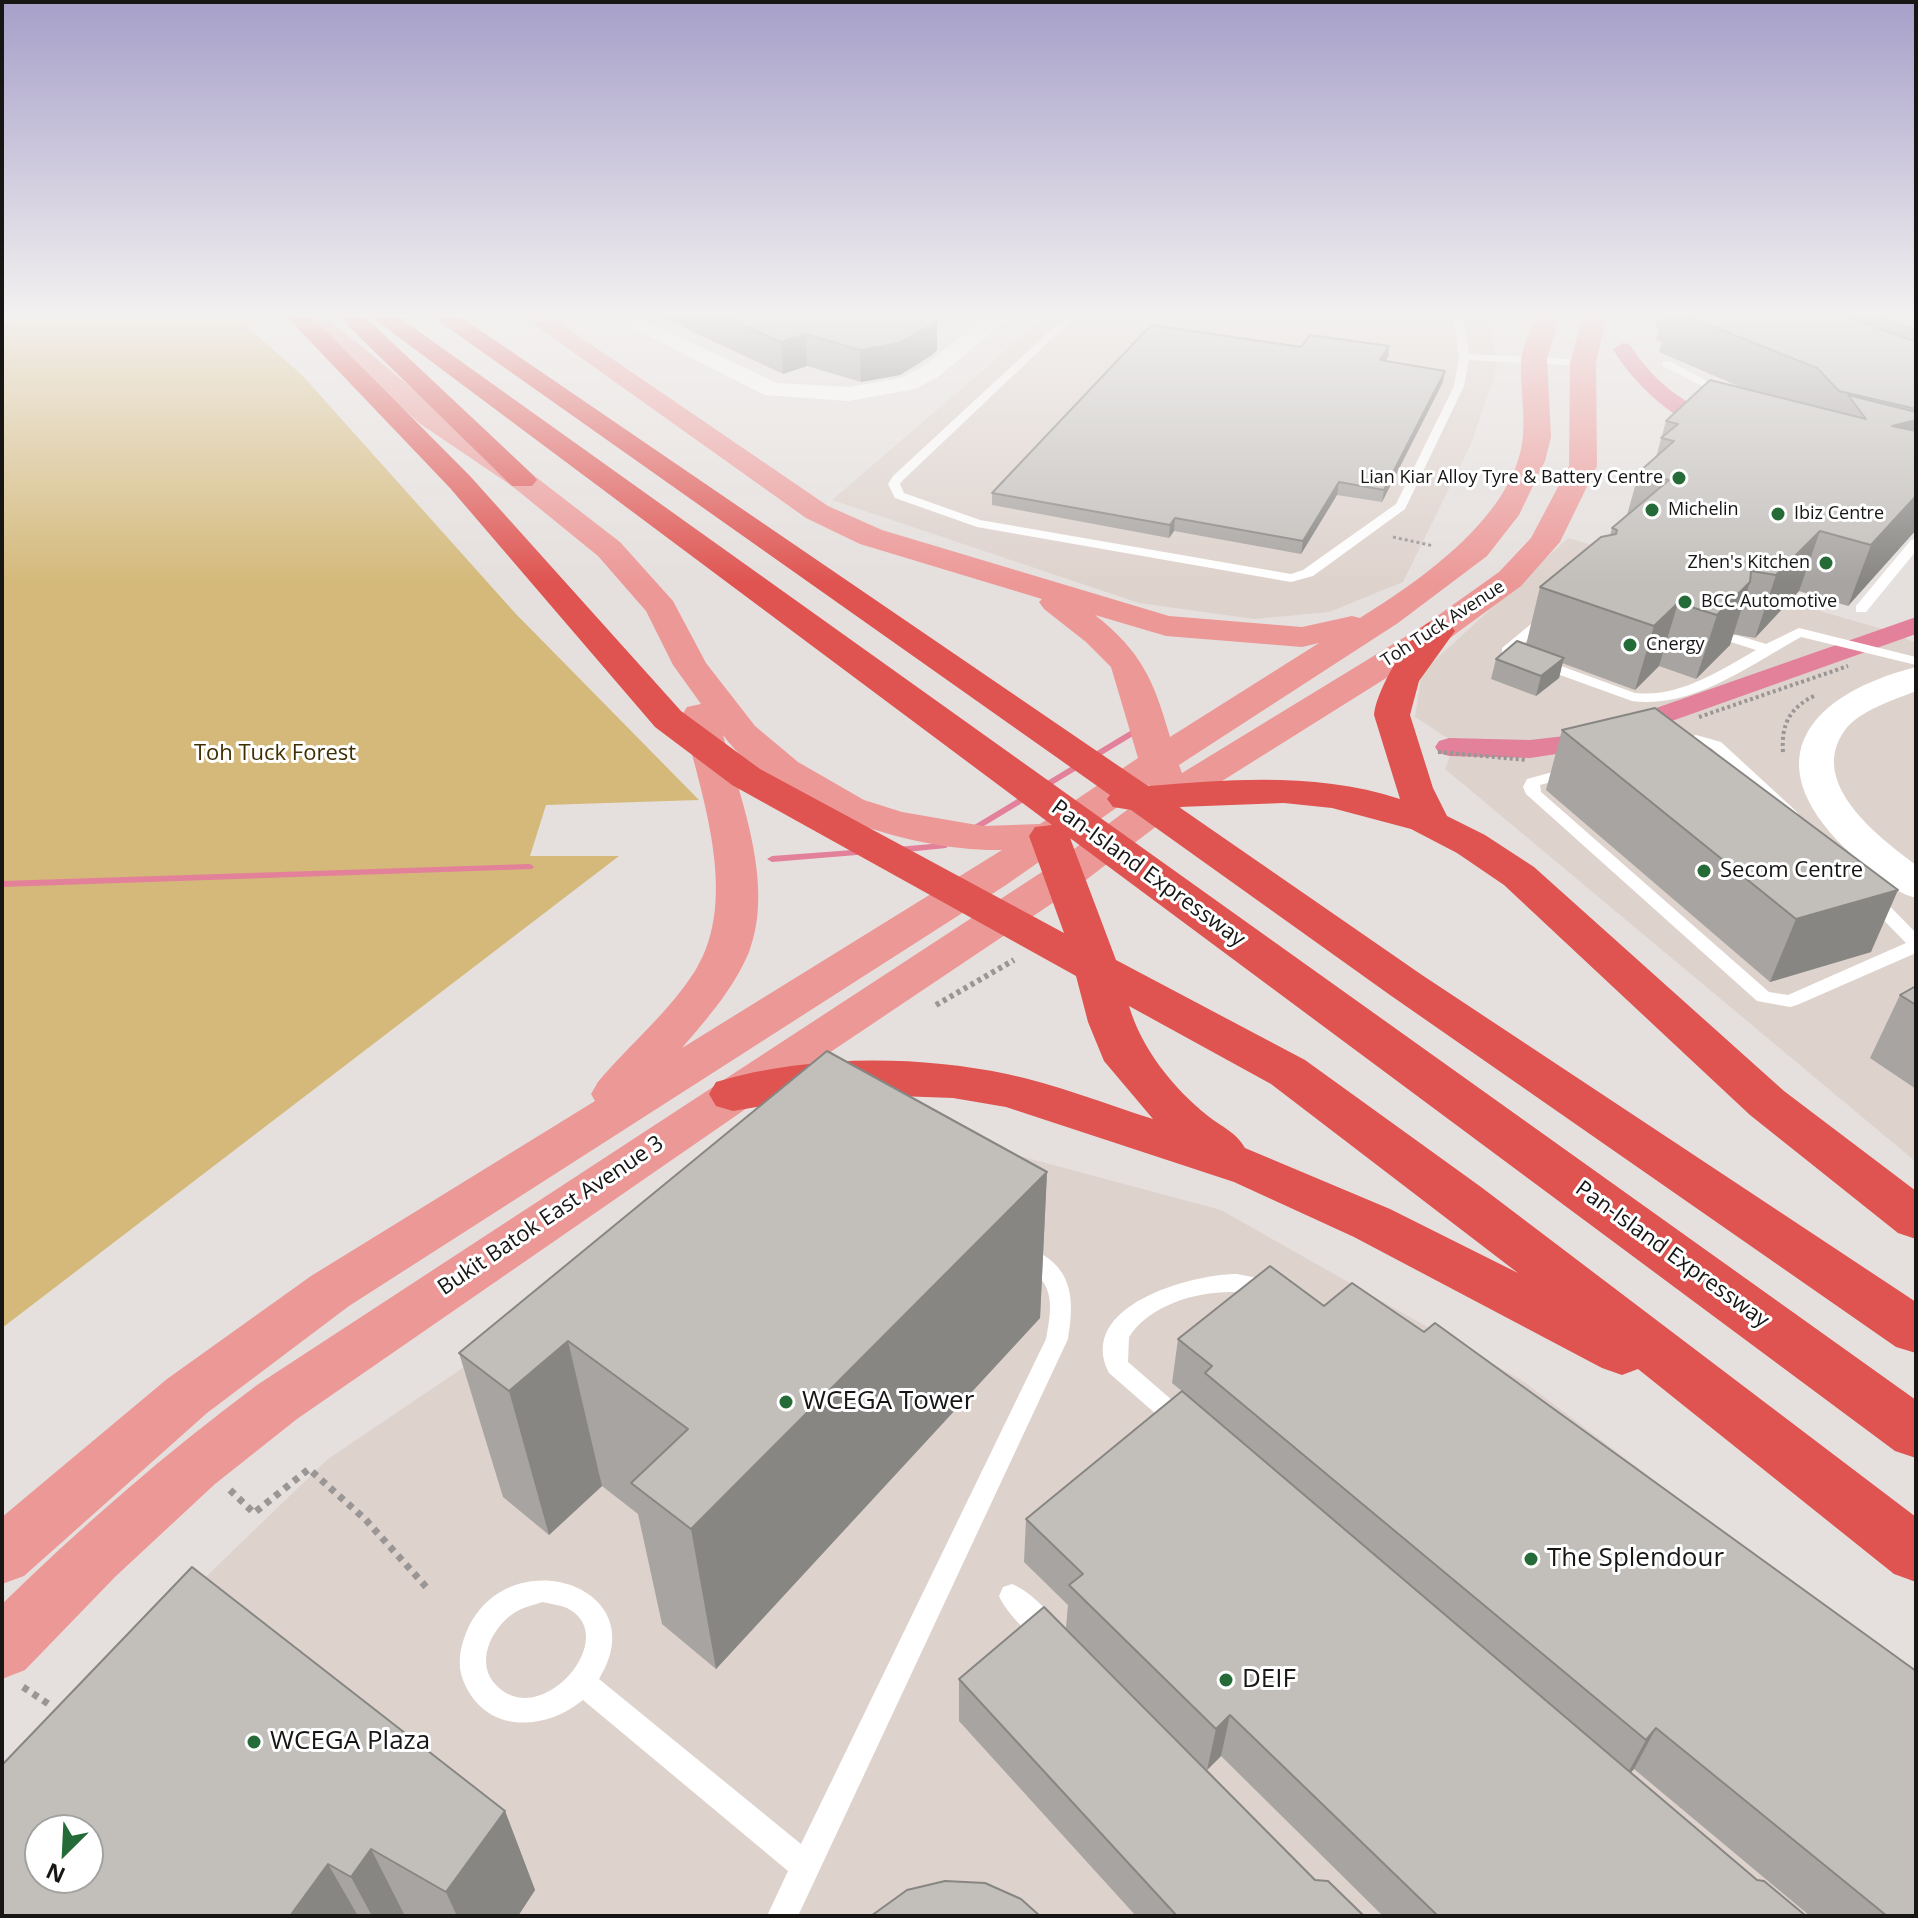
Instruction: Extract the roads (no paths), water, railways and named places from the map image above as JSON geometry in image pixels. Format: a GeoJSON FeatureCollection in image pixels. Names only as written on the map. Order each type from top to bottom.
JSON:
{"type":"FeatureCollection","features":[{"type":"Feature","properties":{"kind":"highway"},"geometry":{"type":"LineString","coordinates":[[384,405],[460,482],[541,580],[668,719],[746,777],[1288,1072],[1463,1201],[1916,1554]]}},
{"type":"Feature","properties":{"kind":"highway"},"geometry":{"type":"LineString","coordinates":[[443,405],[522,480]]}},
{"type":"Feature","properties":{"kind":"highway","name":"Pan-Island Expressway"},"geometry":{"type":"LineString","coordinates":[[504,405],[1916,1433]]}},
{"type":"Feature","properties":{"kind":"highway"},"geometry":{"type":"LineString","coordinates":[[573,405],[1406,985],[1916,1331]]}},
{"type":"Feature","properties":{"kind":"highway"},"geometry":{"type":"LineString","coordinates":[[617,405],[665,447],[701,492]]}},
{"type":"Feature","properties":{"kind":"highway"},"geometry":{"type":"LineString","coordinates":[[1429,821],[1414,788],[1405,749],[1392,715],[1393,702],[1402,680],[1438,631]]}},
{"type":"Feature","properties":{"kind":"highway"},"geometry":{"type":"LineString","coordinates":[[1099,801],[1165,779],[1239,789],[1297,790],[1387,806],[1429,821],[1480,847],[1519,876],[1767,1103],[1916,1219]]}},
{"type":"Feature","properties":{"kind":"highway"},"geometry":{"type":"LineString","coordinates":[[1056,856],[1083,923],[1111,1022],[1128,1061],[1190,1128],[1252,1169]]}},
{"type":"Feature","properties":{"kind":"highway"},"geometry":{"type":"LineString","coordinates":[[733,1094],[810,1081],[953,1081],[1010,1091],[1252,1169],[1522,1298],[1736,1414]]}},
{"type":"Feature","properties":{"kind":"main road"},"geometry":{"type":"LineString","coordinates":[[414,405],[522,480],[609,549],[661,608],[690,665],[742,734],[784,770],[850,808],[937,833],[983,838],[1056,856]]}},
{"type":"Feature","properties":{"kind":"main road"},"geometry":{"type":"LineString","coordinates":[[651,405],[817,512],[871,537],[1030,587],[1074,597],[1126,617],[1201,631],[1302,637],[1386,616]]}},
{"type":"Feature","properties":{"kind":"main road","name":"Toh Tuck Avenue"},"geometry":{"type":"LineString","coordinates":[[1132,825],[1165,779],[1476,549],[1504,515],[1521,487],[1537,437],[1536,405]]}},
{"type":"Feature","properties":{"kind":"main road","name":"Toh Tuck Avenue"},"geometry":{"type":"LineString","coordinates":[[1165,779],[1438,631],[1510,579],[1544,542],[1583,466],[1583,405]]}},
{"type":"Feature","properties":{"kind":"main road"},"geometry":{"type":"LineString","coordinates":[[1030,587],[1076,616],[1132,672],[1165,779]]}},
{"type":"Feature","properties":{"kind":"main road"},"geometry":{"type":"LineString","coordinates":[[591,1123],[692,1006],[727,951],[733,930],[736,898],[729,844],[690,665]]}},
{"type":"Feature","properties":{"kind":"main road","name":"Bukit Batok East Avenue 3"},"geometry":{"type":"LineString","coordinates":[[8,1646],[94,1556],[194,1466],[277,1402],[733,1094],[1056,856],[1099,801]]}},
{"type":"Feature","properties":{"kind":"main road","name":"Bukit Batok East Avenue 3"},"geometry":{"type":"LineString","coordinates":[[12,1535],[262,1340],[417,1233],[903,932],[1056,856],[1132,825]]}},
{"type":"Feature","properties":{"kind":"street"},"geometry":{"type":"LineString","coordinates":[[1903,666],[1837,716],[1821,736],[1817,760],[1821,782],[1834,813],[1868,849],[1916,885]]}},
{"type":"Feature","properties":{"kind":"street"},"geometry":{"type":"LineString","coordinates":[[12,1535],[94,1556]]}},
{"type":"Feature","properties":{"kind":"lane"},"geometry":{"type":"LineString","coordinates":[[976,405],[897,479],[895,490],[899,495],[977,523],[1282,578],[1308,573],[1401,506],[1450,405]]}},
{"type":"Feature","properties":{"kind":"lane"},"geometry":{"type":"LineString","coordinates":[[1861,609],[1916,543]]}},
{"type":"Feature","properties":{"kind":"lane"},"geometry":{"type":"LineString","coordinates":[[1555,608],[1507,651],[1632,697],[1648,699],[1700,687],[1799,632],[1851,642],[1903,666],[1916,661]]}},
{"type":"Feature","properties":{"kind":"lane"},"geometry":{"type":"LineString","coordinates":[[1736,639],[1766,649]]}},
{"type":"Feature","properties":{"kind":"lane"},"geometry":{"type":"LineString","coordinates":[[1666,748],[1696,740],[1716,745],[1799,823]]}},
{"type":"Feature","properties":{"kind":"lane"},"geometry":{"type":"LineString","coordinates":[[1592,767],[1533,782],[1531,787],[1534,794],[1764,997],[1790,1001],[1916,945],[1861,887]]}},
{"type":"Feature","properties":{"kind":"lane"},"geometry":{"type":"LineString","coordinates":[[782,1916],[1057,1339],[1064,1307],[1059,1284],[1046,1266],[1006,1246]]}},
{"type":"Feature","properties":{"kind":"lane"},"geometry":{"type":"LineString","coordinates":[[1199,1437],[1117,1366],[1118,1335],[1131,1320],[1162,1298],[1205,1285],[1233,1283],[1288,1294]]}},
{"type":"Feature","properties":{"kind":"lane"},"geometry":{"type":"LineString","coordinates":[[564,1592],[582,1601],[594,1613],[600,1629],[595,1666],[584,1683],[548,1707],[527,1711],[508,1709],[489,1700],[476,1684],[472,1664],[475,1643],[484,1623],[500,1607],[532,1593],[564,1592]]}},
{"type":"Feature","properties":{"kind":"lane"},"geometry":{"type":"LineString","coordinates":[[1012,1596],[1066,1651]]}},
{"type":"Feature","properties":{"kind":"lane"},"geometry":{"type":"LineString","coordinates":[[584,1683],[805,1866]]}},
{"type":"Feature","properties":{"kind":"waterway"},"geometry":{"type":"LineString","coordinates":[[1675,405],[1724,426]]}},
{"type":"Feature","properties":{"kind":"waterway"},"geometry":{"type":"LineString","coordinates":[[1449,747],[1530,749],[1586,742],[1842,654],[1916,625]]}},
{"type":"Feature","properties":{"kind":"waterway"},"geometry":{"type":"LineString","coordinates":[[976,827],[1135,731]]}},
{"type":"Feature","properties":{"kind":"waterway"},"geometry":{"type":"LineString","coordinates":[[897,850],[943,846]]}},
{"type":"Feature","properties":{"kind":"waterway"},"geometry":{"type":"LineString","coordinates":[[772,859],[866,852]]}},
{"type":"Feature","properties":{"kind":"waterway"},"geometry":{"type":"LineString","coordinates":[[2,884],[529,867]]}},
{"type":"Feature","properties":{"kind":"place","name":"Lian Kiar Alloy Tyre & Battery Centre"},"geometry":{"type":"Point","coordinates":[1679,478]}},
{"type":"Feature","properties":{"kind":"place","name":"Michelin"},"geometry":{"type":"Point","coordinates":[1652,510]}},
{"type":"Feature","properties":{"kind":"place","name":"Ibiz Centre"},"geometry":{"type":"Point","coordinates":[1778,514]}},
{"type":"Feature","properties":{"kind":"place","name":"Zhen's Kitchen"},"geometry":{"type":"Point","coordinates":[1826,563]}},
{"type":"Feature","properties":{"kind":"place","name":"BCC Automotive"},"geometry":{"type":"Point","coordinates":[1685,602]}},
{"type":"Feature","properties":{"kind":"place","name":"Cnergy"},"geometry":{"type":"Point","coordinates":[1630,645]}},
{"type":"Feature","properties":{"kind":"place","name":"Secom Centre"},"geometry":{"type":"Point","coordinates":[1704,871]}},
{"type":"Feature","properties":{"kind":"place","name":"WCEGA Tower"},"geometry":{"type":"Point","coordinates":[786,1402]}},
{"type":"Feature","properties":{"kind":"place","name":"The Splendour"},"geometry":{"type":"Point","coordinates":[1531,1559]}},
{"type":"Feature","properties":{"kind":"place","name":"DEIF"},"geometry":{"type":"Point","coordinates":[1226,1680]}},
{"type":"Feature","properties":{"kind":"place","name":"WCEGA Plaza"},"geometry":{"type":"Point","coordinates":[254,1742]}},
{"type":"Feature","properties":{"kind":"park label","name":"Toh Tuck Forest"},"geometry":{"type":"Point","coordinates":[275,754]}}]}
